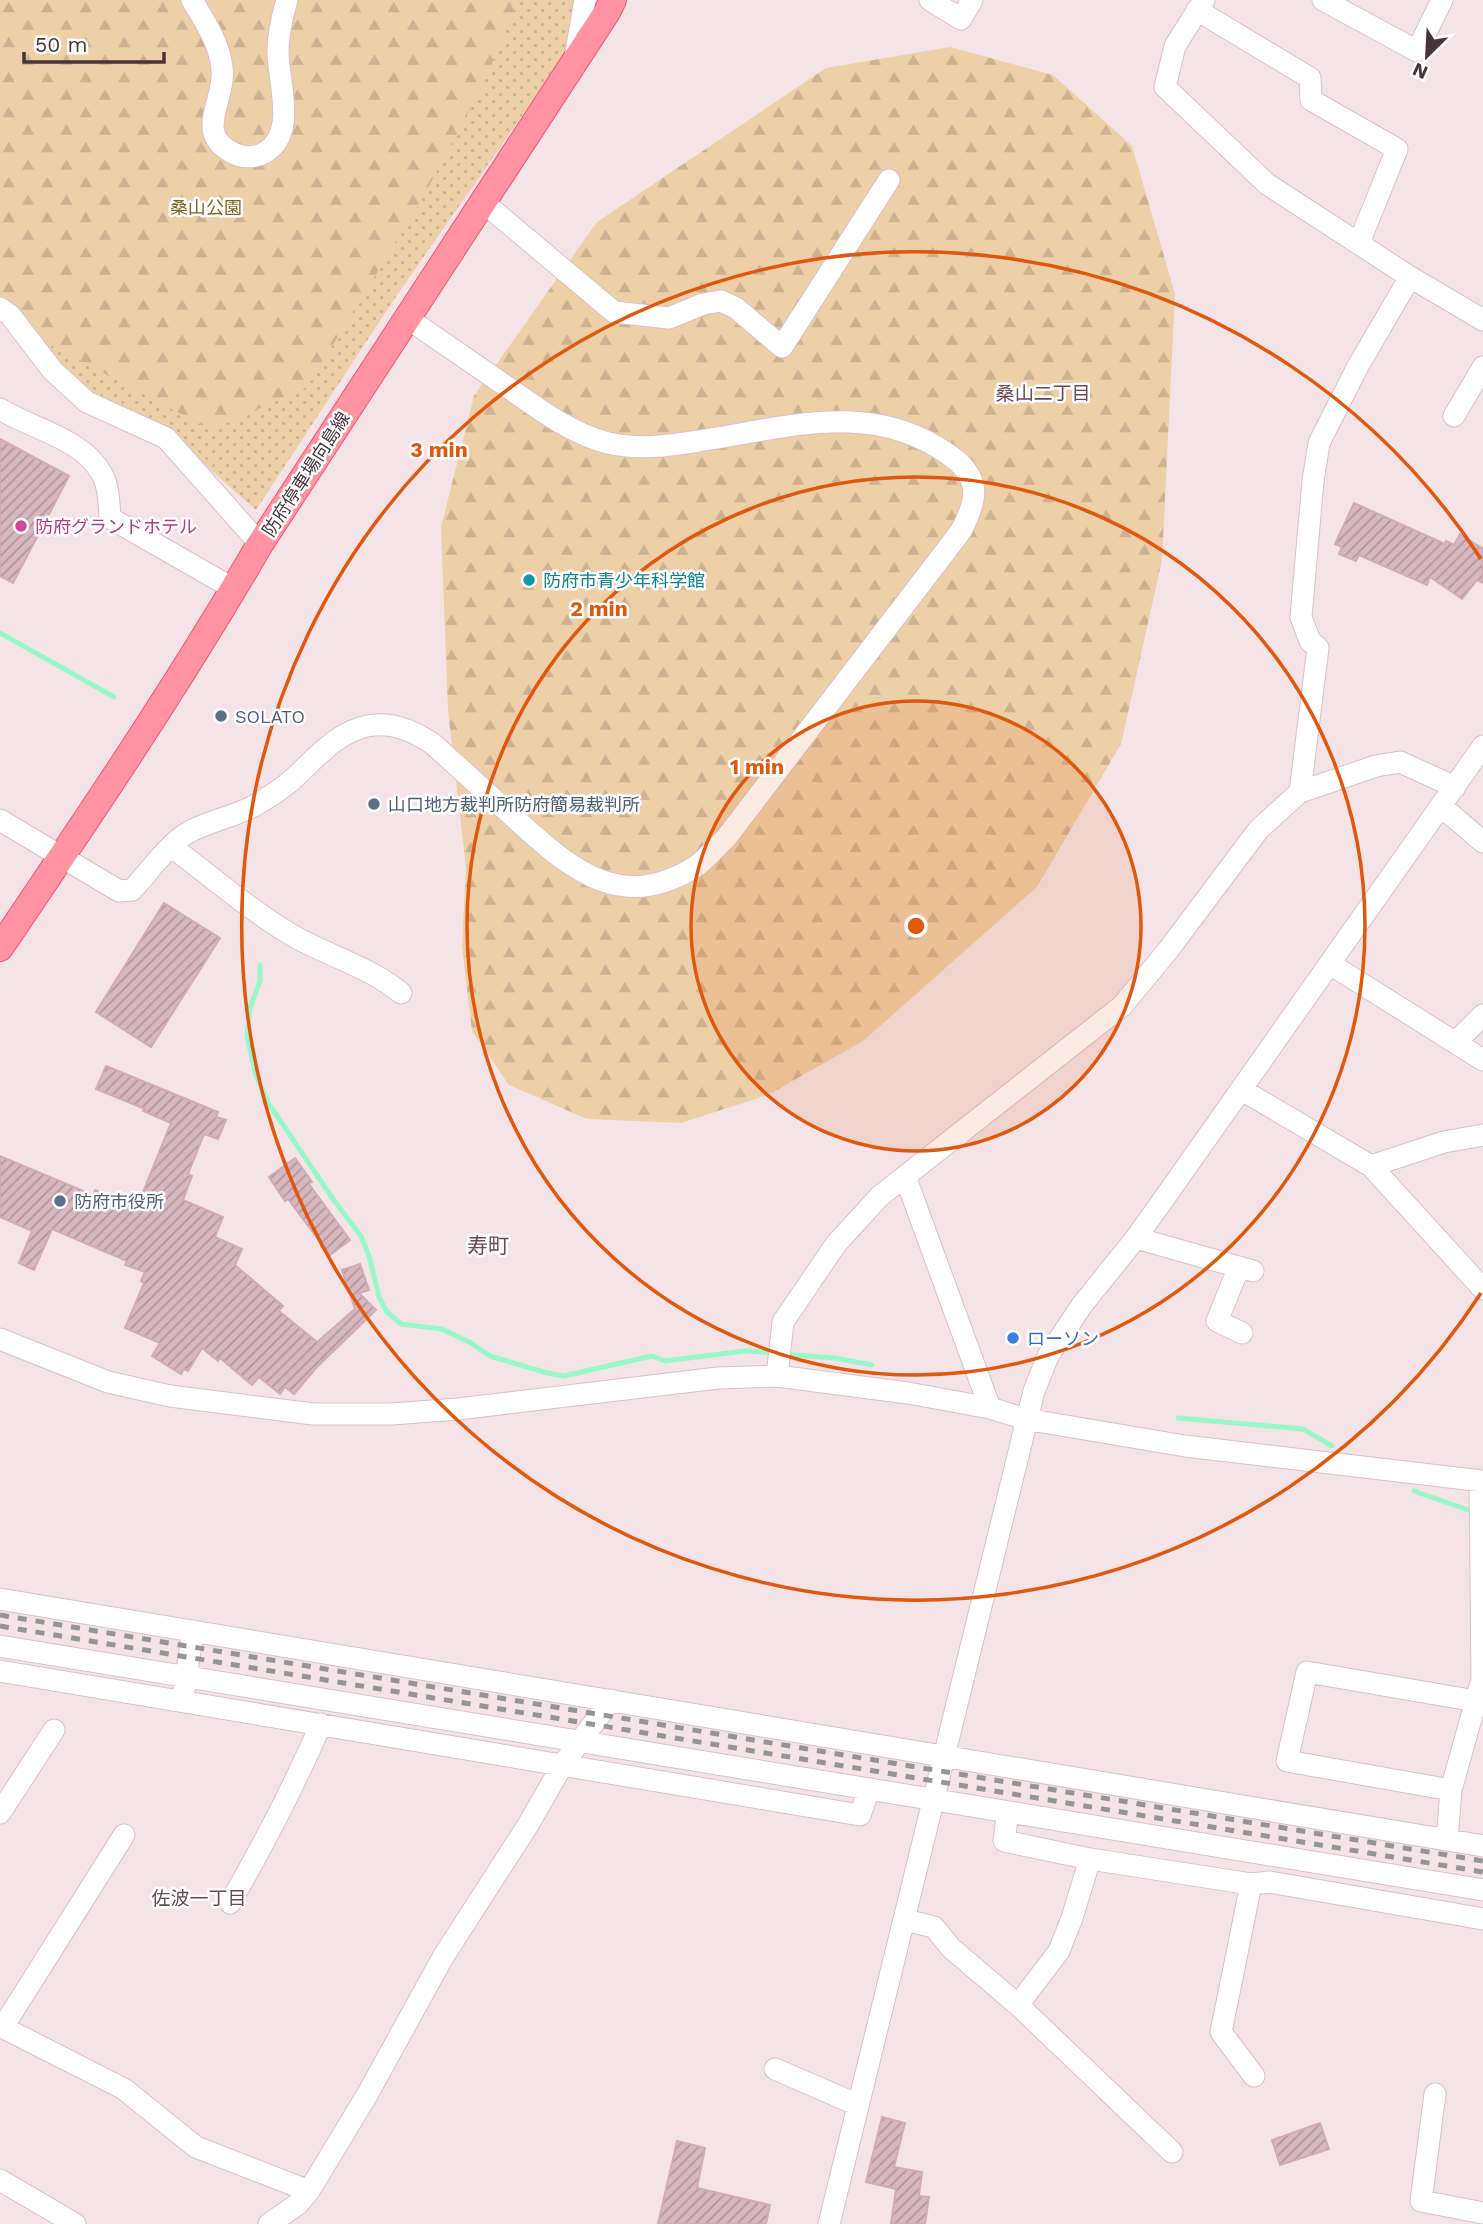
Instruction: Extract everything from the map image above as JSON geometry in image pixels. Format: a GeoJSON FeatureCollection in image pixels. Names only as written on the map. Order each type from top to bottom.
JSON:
{"type":"FeatureCollection","features":[{"type":"Feature","properties":{"kind":"main road","name":"防府停車場向島線"},"geometry":{"type":"LineString","coordinates":[[0,948],[62,856],[234,589],[260,544],[613,0]]}},
{"type":"Feature","properties":{"kind":"street"},"geometry":{"type":"LineString","coordinates":[[192,0],[219,48],[223,72],[212,135],[234,154],[248,157],[264,153],[274,143],[283,121],[278,52],[279,34],[288,0]]}},
{"type":"Feature","properties":{"kind":"street"},"geometry":{"type":"LineString","coordinates":[[574,63],[585,0]]}},
{"type":"Feature","properties":{"kind":"street"},"geometry":{"type":"LineString","coordinates":[[930,0],[961,19],[972,0]]}},
{"type":"Feature","properties":{"kind":"street"},"geometry":{"type":"LineString","coordinates":[[1323,0],[1417,51],[1442,0]]}},
{"type":"Feature","properties":{"kind":"street"},"geometry":{"type":"LineString","coordinates":[[1359,243],[1397,149],[1311,100],[1310,78],[1201,5],[1175,46],[1165,87],[1267,184],[1410,276],[1483,320]]}},
{"type":"Feature","properties":{"kind":"street"},"geometry":{"type":"LineString","coordinates":[[483,202],[614,312],[670,318],[703,304],[721,301],[736,308],[782,347],[889,180]]}},
{"type":"Feature","properties":{"kind":"street"},"geometry":{"type":"LineString","coordinates":[[1300,792],[1318,648],[1310,641],[1301,617],[1319,443],[1358,366],[1410,276]]}},
{"type":"Feature","properties":{"kind":"street"},"geometry":{"type":"LineString","coordinates":[[0,308],[10,315],[53,371],[87,402],[166,438],[260,544]]}},
{"type":"Feature","properties":{"kind":"street"},"geometry":{"type":"LineString","coordinates":[[0,820],[119,891],[132,890],[188,832],[263,800],[291,781],[326,747],[347,733],[370,725],[392,726],[414,731],[433,744],[558,857],[589,877],[619,886],[650,886],[697,866],[726,838],[961,531],[973,508],[974,485],[962,465],[916,434],[892,426],[862,421],[822,422],[681,444],[640,448],[609,443],[574,431],[407,318]]}},
{"type":"Feature","properties":{"kind":"street"},"geometry":{"type":"LineString","coordinates":[[1454,416],[1483,367]]}},
{"type":"Feature","properties":{"kind":"street"},"geometry":{"type":"LineString","coordinates":[[0,409],[80,450],[102,474],[109,496],[110,518],[234,589]]}},
{"type":"Feature","properties":{"kind":"street"},"geometry":{"type":"LineString","coordinates":[[829,2224],[946,1756],[1026,1419],[1048,1356],[1082,1305],[1136,1238],[1242,1090],[1483,746]]}},
{"type":"Feature","properties":{"kind":"street"},"geometry":{"type":"LineString","coordinates":[[777,1376],[783,1321],[836,1244],[880,1196],[1122,1006],[1259,828],[1300,792],[1376,766],[1400,762],[1455,787]]}},
{"type":"Feature","properties":{"kind":"street"},"geometry":{"type":"LineString","coordinates":[[1441,806],[1483,842]]}},
{"type":"Feature","properties":{"kind":"street"},"geometry":{"type":"LineString","coordinates":[[172,846],[295,937],[344,962],[383,977],[401,993]]}},
{"type":"Feature","properties":{"kind":"street"},"geometry":{"type":"LineString","coordinates":[[1330,964],[1483,1059]]}},
{"type":"Feature","properties":{"kind":"street"},"geometry":{"type":"LineString","coordinates":[[1456,1042],[1483,1014]]}},
{"type":"Feature","properties":{"kind":"street"},"geometry":{"type":"LineString","coordinates":[[1242,1090],[1371,1166],[1483,1289]]}},
{"type":"Feature","properties":{"kind":"street"},"geometry":{"type":"LineString","coordinates":[[1371,1166],[1444,1142],[1483,1135]]}},
{"type":"Feature","properties":{"kind":"street"},"geometry":{"type":"LineString","coordinates":[[905,1176],[989,1408]]}},
{"type":"Feature","properties":{"kind":"street"},"geometry":{"type":"LineString","coordinates":[[1136,1238],[1246,1269],[1216,1321],[1242,1333]]}},
{"type":"Feature","properties":{"kind":"street"},"geometry":{"type":"LineString","coordinates":[[0,1339],[108,1382],[170,1396],[313,1414],[392,1414],[458,1409],[718,1378],[777,1376],[908,1393],[989,1408],[1026,1419],[1185,1446],[1481,1481],[1482,1679],[1451,1790],[1447,1840]]}},
{"type":"Feature","properties":{"kind":"street"},"geometry":{"type":"LineString","coordinates":[[0,1600],[1483,1846]]}},
{"type":"Feature","properties":{"kind":"street"},"geometry":{"type":"LineString","coordinates":[[182,1702],[193,1631]]}},
{"type":"Feature","properties":{"kind":"street"},"geometry":{"type":"LineString","coordinates":[[0,1646],[1483,1890]]}},
{"type":"Feature","properties":{"kind":"street"},"geometry":{"type":"LineString","coordinates":[[0,1671],[860,1815],[869,1790]]}},
{"type":"Feature","properties":{"kind":"street"},"geometry":{"type":"LineString","coordinates":[[1451,1790],[1287,1760],[1307,1672],[1476,1701]]}},
{"type":"Feature","properties":{"kind":"street"},"geometry":{"type":"LineString","coordinates":[[269,2224],[298,2204],[309,2191],[367,2095],[443,1957],[528,1825],[563,1764],[611,1700]]}},
{"type":"Feature","properties":{"kind":"street"},"geometry":{"type":"LineString","coordinates":[[230,1903],[265,1843],[296,1781],[320,1724]]}},
{"type":"Feature","properties":{"kind":"street"},"geometry":{"type":"LineString","coordinates":[[0,1813],[54,1730]]}},
{"type":"Feature","properties":{"kind":"street"},"geometry":{"type":"LineString","coordinates":[[1008,1812],[1004,1841],[1090,1859],[1251,1884],[1270,1882],[1483,1919]]}},
{"type":"Feature","properties":{"kind":"street"},"geometry":{"type":"LineString","coordinates":[[124,1835],[2,2026],[124,2089],[196,2147],[309,2191]]}},
{"type":"Feature","properties":{"kind":"street"},"geometry":{"type":"LineString","coordinates":[[1018,2006],[1059,1951],[1090,1859]]}},
{"type":"Feature","properties":{"kind":"street"},"geometry":{"type":"LineString","coordinates":[[1251,1884],[1221,2032],[1254,2076]]}},
{"type":"Feature","properties":{"kind":"street"},"geometry":{"type":"LineString","coordinates":[[905,1920],[934,1927],[951,1948],[1018,2006],[1172,2152]]}},
{"type":"Feature","properties":{"kind":"street"},"geometry":{"type":"LineString","coordinates":[[775,2069],[858,2105]]}},
{"type":"Feature","properties":{"kind":"street"},"geometry":{"type":"LineString","coordinates":[[1435,2094],[1421,2201],[1483,2213]]}},
{"type":"Feature","properties":{"kind":"street"},"geometry":{"type":"LineString","coordinates":[[0,2180],[75,2224]]}},
{"type":"Feature","properties":{"kind":"green space","name":"桑山公園"},"geometry":{"type":"Polygon","coordinates":[[[0,0],[597,0],[567,51],[393,301],[256,510],[160,425],[80,390],[52,360],[29,316],[0,0]]]}},
{"type":"Feature","properties":{"kind":"green space","name":"桑山公園"},"geometry":{"type":"Polygon","coordinates":[[[0,0],[520,0],[481,88],[422,199],[307,387],[211,430],[32,335],[0,314],[0,0]]]}},
{"type":"Feature","properties":{"kind":"green space"},"geometry":{"type":"Polygon","coordinates":[[[950,47],[1053,75],[1132,146],[1175,294],[1162,560],[1121,744],[1037,887],[863,1041],[768,1095],[681,1123],[587,1119],[509,1085],[472,1031],[462,946],[466,868],[448,710],[441,527],[474,396],[597,222],[826,68],[950,47]]]}},
{"type":"Feature","properties":{"kind":"building","name":"防府グランドホテル"},"geometry":{"type":"Polygon","coordinates":[[[0,439],[69,476],[13,583],[0,576],[0,439]]]}},
{"type":"Feature","properties":{"kind":"building"},"geometry":{"type":"Polygon","coordinates":[[[1354,503],[1445,544],[1446,541],[1454,545],[1460,534],[1483,549],[1483,583],[1477,580],[1462,599],[1430,577],[1427,585],[1359,555],[1356,561],[1339,554],[1342,547],[1335,544],[1354,503]]]}},
{"type":"Feature","properties":{"kind":"building"},"geometry":{"type":"Polygon","coordinates":[[[164,903],[220,938],[151,1047],[96,1012],[164,903]]]}},
{"type":"Feature","properties":{"kind":"building"},"geometry":{"type":"Polygon","coordinates":[[[106,1066],[218,1112],[216,1117],[226,1120],[218,1139],[204,1134],[188,1174],[192,1176],[183,1200],[223,1217],[215,1237],[242,1249],[235,1265],[283,1306],[279,1311],[317,1342],[355,1309],[342,1270],[360,1264],[369,1290],[359,1293],[376,1310],[317,1367],[294,1394],[285,1387],[280,1394],[259,1377],[252,1385],[220,1358],[218,1361],[202,1348],[188,1371],[184,1369],[181,1374],[152,1356],[160,1343],[125,1328],[144,1283],[141,1281],[145,1272],[125,1265],[127,1261],[52,1229],[34,1270],[19,1263],[32,1231],[0,1217],[0,1156],[93,1195],[95,1190],[137,1207],[171,1123],[96,1089],[106,1066]]]}},
{"type":"Feature","properties":{"kind":"building"},"geometry":{"type":"Polygon","coordinates":[[[295,1158],[312,1182],[309,1184],[350,1240],[330,1255],[288,1199],[285,1201],[269,1177],[295,1158]]]}},
{"type":"Feature","properties":{"kind":"building"},"geometry":{"type":"Polygon","coordinates":[[[882,2117],[905,2123],[894,2167],[922,2172],[919,2196],[929,2197],[925,2224],[891,2224],[896,2189],[866,2182],[882,2117]]]}},
{"type":"Feature","properties":{"kind":"building"},"geometry":{"type":"Polygon","coordinates":[[[1320,2123],[1329,2149],[1280,2165],[1272,2140],[1320,2123]]]}},
{"type":"Feature","properties":{"kind":"building"},"geometry":{"type":"Polygon","coordinates":[[[677,2141],[705,2148],[697,2188],[770,2205],[766,2224],[658,2224],[677,2141]]]}},
{"type":"Feature","properties":{"kind":"waterway"},"geometry":{"type":"LineString","coordinates":[[0,633],[114,697]]}},
{"type":"Feature","properties":{"kind":"waterway"},"geometry":{"type":"LineString","coordinates":[[260,965],[260,981],[250,1008],[247,1036],[256,1076],[269,1104],[361,1236],[379,1297],[387,1312],[401,1324],[442,1329],[490,1356],[564,1376],[652,1356],[665,1361],[745,1351],[773,1353]]}},
{"type":"Feature","properties":{"kind":"waterway"},"geometry":{"type":"LineString","coordinates":[[783,1354],[835,1358],[872,1365]]}},
{"type":"Feature","properties":{"kind":"waterway"},"geometry":{"type":"LineString","coordinates":[[1178,1418],[1303,1429],[1332,1446]]}},
{"type":"Feature","properties":{"kind":"waterway"},"geometry":{"type":"LineString","coordinates":[[1414,1491],[1474,1512]]}},
{"type":"Feature","properties":{"kind":"railway"},"geometry":{"type":"LineString","coordinates":[[0,1615],[1483,1861]]}},
{"type":"Feature","properties":{"kind":"railway"},"geometry":{"type":"LineString","coordinates":[[0,1626],[1483,1872]]}},
{"type":"Feature","properties":{"kind":"place","name":"防府グランドホテル"},"geometry":{"type":"Point","coordinates":[21,526]}},
{"type":"Feature","properties":{"kind":"place","name":"防府市青少年科学館"},"geometry":{"type":"Point","coordinates":[529,580]}},
{"type":"Feature","properties":{"kind":"place","name":"SOLATO"},"geometry":{"type":"Point","coordinates":[221,716]}},
{"type":"Feature","properties":{"kind":"place","name":"山口地方裁判所防府簡易裁判所"},"geometry":{"type":"Point","coordinates":[374,804]}},
{"type":"Feature","properties":{"kind":"place","name":"防府市役所"},"geometry":{"type":"Point","coordinates":[60,1201]}},
{"type":"Feature","properties":{"kind":"place","name":"ローソン"},"geometry":{"type":"Point","coordinates":[1013,1338]}},
{"type":"Feature","properties":{"kind":"district","name":"桑山二丁目"},"geometry":{"type":"Point","coordinates":[1043,393]}},
{"type":"Feature","properties":{"kind":"district","name":"寿町"},"geometry":{"type":"Point","coordinates":[488,1245]}},
{"type":"Feature","properties":{"kind":"district","name":"佐波一丁目"},"geometry":{"type":"Point","coordinates":[199,1898]}}]}
